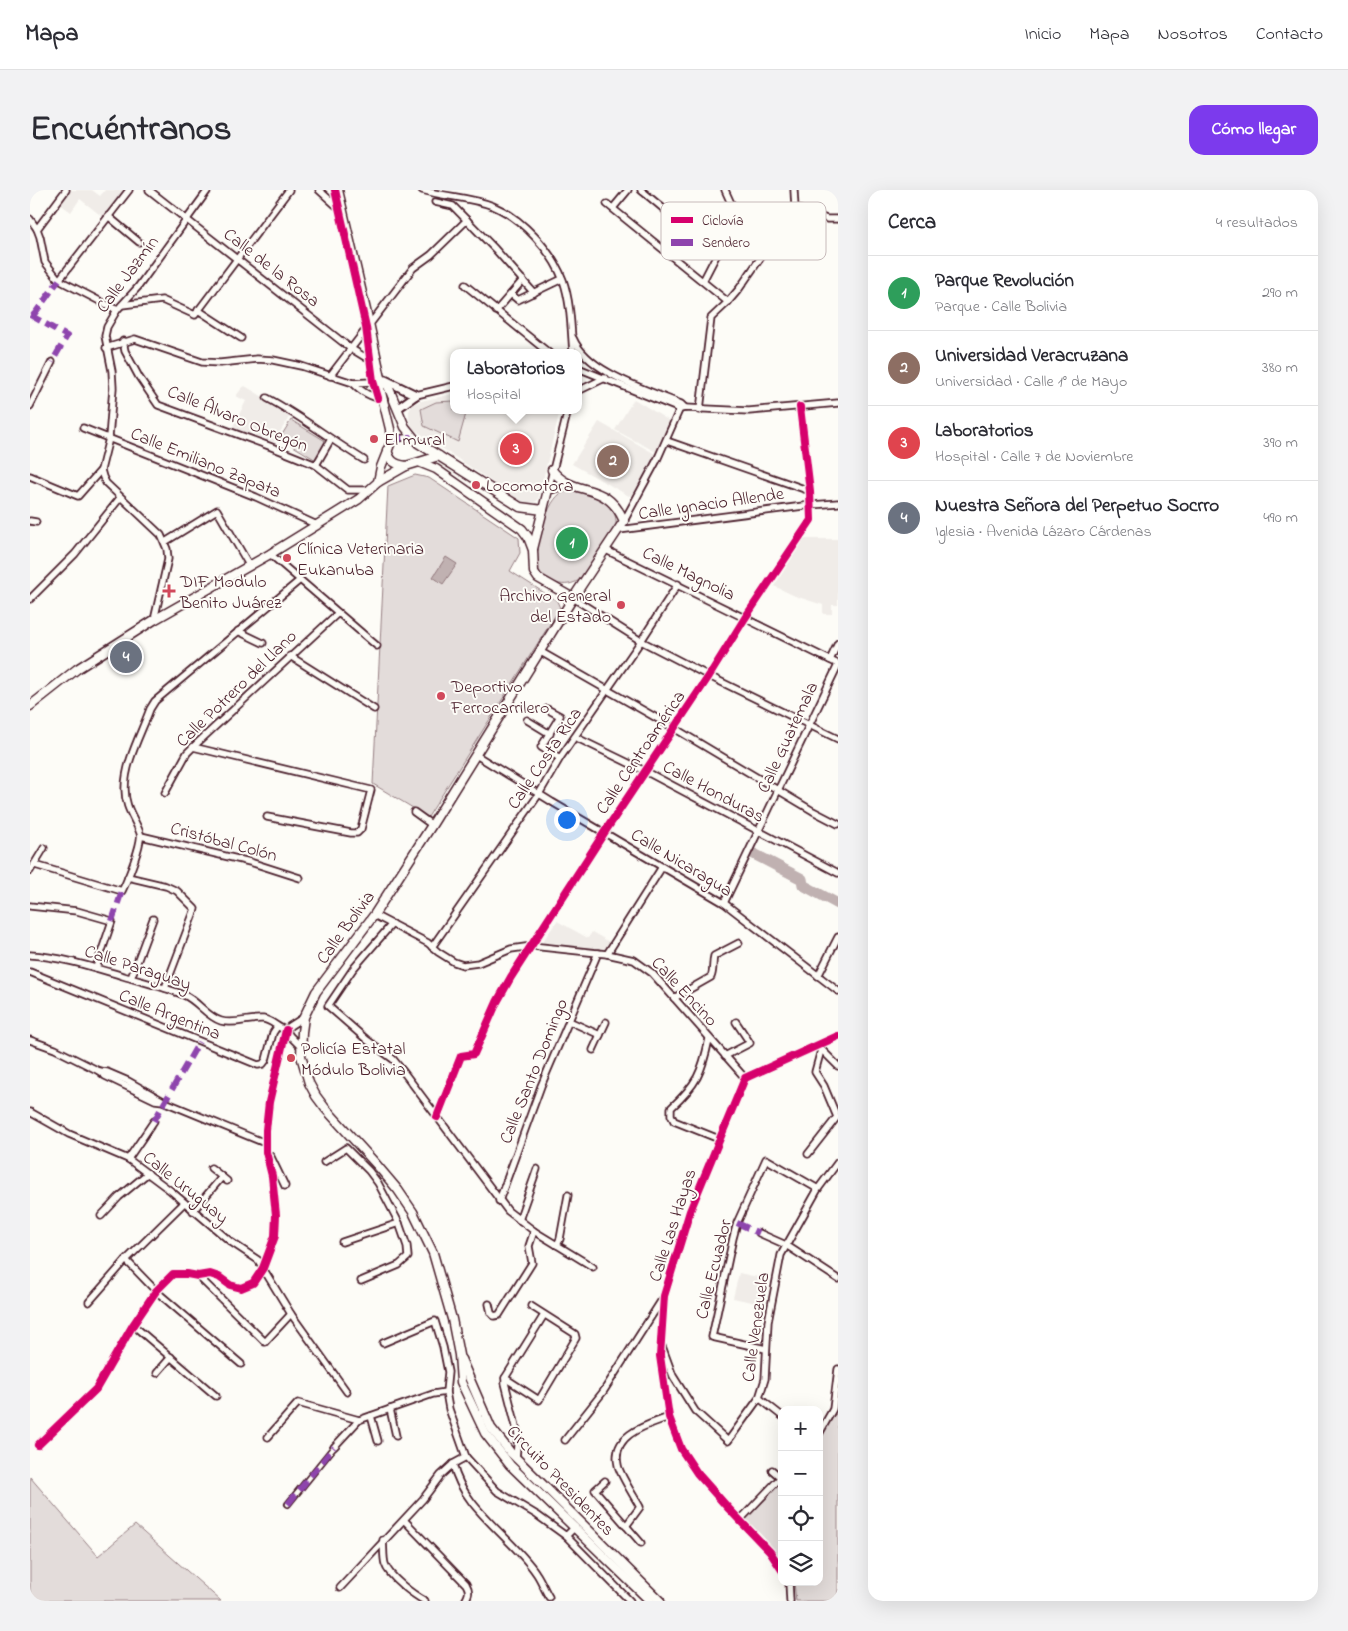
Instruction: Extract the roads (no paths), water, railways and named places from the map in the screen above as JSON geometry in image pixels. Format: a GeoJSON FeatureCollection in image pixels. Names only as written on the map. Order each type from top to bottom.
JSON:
{"type":"FeatureCollection","features":[{"type":"Feature","properties":{"kind":"main road"},"geometry":{"type":"LineString","coordinates":[[338,190],[381,378],[380,388],[388,416],[389,458],[395,464],[406,466]]}},
{"type":"Feature","properties":{"kind":"main road"},"geometry":{"type":"LineString","coordinates":[[381,378],[388,386],[405,427],[418,443],[520,507],[543,510]]}},
{"type":"Feature","properties":{"kind":"main road"},"geometry":{"type":"LineString","coordinates":[[388,416],[398,408]]}},
{"type":"Feature","properties":{"kind":"main road"},"geometry":{"type":"LineString","coordinates":[[378,482],[389,446]]}},
{"type":"Feature","properties":{"kind":"main road"},"geometry":{"type":"LineString","coordinates":[[30,706],[77,668],[154,620],[270,554],[359,499],[378,482],[406,466],[439,456]]}},
{"type":"Feature","properties":{"kind":"main road"},"geometry":{"type":"LineString","coordinates":[[421,463],[436,469],[522,529],[528,537],[533,550]]}},
{"type":"Feature","properties":{"kind":"main road"},"geometry":{"type":"LineString","coordinates":[[552,470],[566,484],[599,493],[612,502],[620,510],[624,521],[618,530]]}},
{"type":"Feature","properties":{"kind":"main road"},"geometry":{"type":"LineString","coordinates":[[566,484],[548,490],[533,550],[532,564],[538,578],[573,598]]}},
{"type":"Feature","properties":{"kind":"main road","name":"Calle Bolivia"},"geometry":{"type":"LineString","coordinates":[[459,1355],[452,1319],[433,1253],[413,1212],[398,1190],[376,1164],[324,1108],[308,1083],[304,1069],[302,1048],[304,1017],[316,992],[374,915],[541,652],[573,598],[618,530]]}},
{"type":"Feature","properties":{"kind":"main road"},"geometry":{"type":"LineString","coordinates":[[559,590],[580,588]]}},
{"type":"Feature","properties":{"kind":"main road"},"geometry":{"type":"LineString","coordinates":[[559,590],[565,600],[566,611]]}},
{"type":"Feature","properties":{"kind":"main road","name":"Circuito Presidentes"},"geometry":{"type":"LineString","coordinates":[[459,1355],[491,1428],[516,1458],[660,1601]]}},
{"type":"Feature","properties":{"kind":"main road","name":"Circuito Presidentes"},"geometry":{"type":"LineString","coordinates":[[459,1355],[462,1382],[485,1433],[510,1465],[650,1601]]}},
{"type":"Feature","properties":{"kind":"street"},"geometry":{"type":"LineString","coordinates":[[37,229],[66,190]]}},
{"type":"Feature","properties":{"kind":"street"},"geometry":{"type":"LineString","coordinates":[[59,280],[129,190]]}},
{"type":"Feature","properties":{"kind":"street","name":"Calle de la Rosa"},"geometry":{"type":"LineString","coordinates":[[149,190],[350,348],[378,365]]}},
{"type":"Feature","properties":{"kind":"street","name":"Calle Jazmín"},"geometry":{"type":"LineString","coordinates":[[101,470],[108,438],[113,388],[112,371],[104,336],[107,327],[117,310],[138,287],[208,190]]}},
{"type":"Feature","properties":{"kind":"street"},"geometry":{"type":"LineString","coordinates":[[196,312],[289,190]]}},
{"type":"Feature","properties":{"kind":"street"},"geometry":{"type":"LineString","coordinates":[[319,190],[342,211]]}},
{"type":"Feature","properties":{"kind":"street"},"geometry":{"type":"LineString","coordinates":[[422,190],[474,200],[493,206],[529,230],[539,242],[562,279],[566,291],[573,349]]}},
{"type":"Feature","properties":{"kind":"street"},"geometry":{"type":"LineString","coordinates":[[613,208],[628,190]]}},
{"type":"Feature","properties":{"kind":"street"},"geometry":{"type":"LineString","coordinates":[[641,190],[661,207]]}},
{"type":"Feature","properties":{"kind":"street"},"geometry":{"type":"LineString","coordinates":[[725,190],[730,202]]}},
{"type":"Feature","properties":{"kind":"street"},"geometry":{"type":"LineString","coordinates":[[435,202],[453,206],[496,249],[534,293]]}},
{"type":"Feature","properties":{"kind":"street"},"geometry":{"type":"LineString","coordinates":[[607,204],[661,247]]}},
{"type":"Feature","properties":{"kind":"street"},"geometry":{"type":"LineString","coordinates":[[108,216],[139,242]]}},
{"type":"Feature","properties":{"kind":"street"},"geometry":{"type":"LineString","coordinates":[[30,219],[37,229],[45,262],[59,280],[117,310]]}},
{"type":"Feature","properties":{"kind":"street"},"geometry":{"type":"LineString","coordinates":[[329,376],[413,268],[431,255],[467,220]]}},
{"type":"Feature","properties":{"kind":"street"},"geometry":{"type":"LineString","coordinates":[[677,260],[728,302]]}},
{"type":"Feature","properties":{"kind":"street"},"geometry":{"type":"LineString","coordinates":[[703,281],[715,260]]}},
{"type":"Feature","properties":{"kind":"street"},"geometry":{"type":"LineString","coordinates":[[700,410],[711,318],[728,302],[758,260]]}},
{"type":"Feature","properties":{"kind":"street"},"geometry":{"type":"LineString","coordinates":[[511,294],[518,300],[562,279]]}},
{"type":"Feature","properties":{"kind":"street"},"geometry":{"type":"LineString","coordinates":[[496,311],[523,280]]}},
{"type":"Feature","properties":{"kind":"street"},"geometry":{"type":"LineString","coordinates":[[465,285],[543,349]]}},
{"type":"Feature","properties":{"kind":"street"},"geometry":{"type":"LineString","coordinates":[[122,305],[162,300],[196,312],[241,338]]}},
{"type":"Feature","properties":{"kind":"street"},"geometry":{"type":"LineString","coordinates":[[572,334],[580,349]]}},
{"type":"Feature","properties":{"kind":"street"},"geometry":{"type":"LineString","coordinates":[[106,348],[130,339],[142,340],[202,362],[273,360],[301,366],[353,383],[370,382],[381,378],[398,388],[416,395]]}},
{"type":"Feature","properties":{"kind":"street","name":"Calle Álvaro Obregón"},"geometry":{"type":"LineString","coordinates":[[123,342],[124,351],[138,377],[158,405],[316,465],[348,490],[370,490]]}},
{"type":"Feature","properties":{"kind":"street"},"geometry":{"type":"LineString","coordinates":[[582,352],[611,374],[682,407]]}},
{"type":"Feature","properties":{"kind":"street"},"geometry":{"type":"LineString","coordinates":[[30,406],[52,362]]}},
{"type":"Feature","properties":{"kind":"street"},"geometry":{"type":"LineString","coordinates":[[582,370],[682,407],[700,410],[749,411],[838,403]]}},
{"type":"Feature","properties":{"kind":"street"},"geometry":{"type":"LineString","coordinates":[[582,389],[611,374]]}},
{"type":"Feature","properties":{"kind":"street"},"geometry":{"type":"LineString","coordinates":[[353,383],[374,398],[383,399]]}},
{"type":"Feature","properties":{"kind":"street"},"geometry":{"type":"LineString","coordinates":[[398,408],[416,395],[450,387]]}},
{"type":"Feature","properties":{"kind":"street"},"geometry":{"type":"LineString","coordinates":[[267,398],[291,410],[364,460]]}},
{"type":"Feature","properties":{"kind":"street"},"geometry":{"type":"LineString","coordinates":[[624,521],[667,441],[682,407]]}},
{"type":"Feature","properties":{"kind":"street","name":"Calle Centroamérica"},"geometry":{"type":"LineString","coordinates":[[437,1117],[461,1056],[474,1054],[497,1002],[511,977],[709,676],[745,618],[812,520],[800,407]]}},
{"type":"Feature","properties":{"kind":"street"},"geometry":{"type":"LineString","coordinates":[[548,490],[567,414]]}},
{"type":"Feature","properties":{"kind":"street","name":"Calle Emiliano Zapata"},"geometry":{"type":"LineString","coordinates":[[84,428],[256,497],[317,524]]}},
{"type":"Feature","properties":{"kind":"street"},"geometry":{"type":"LineString","coordinates":[[389,446],[401,438],[412,437]]}},
{"type":"Feature","properties":{"kind":"street"},"geometry":{"type":"LineString","coordinates":[[316,465],[331,438]]}},
{"type":"Feature","properties":{"kind":"street"},"geometry":{"type":"LineString","coordinates":[[667,441],[810,491]]}},
{"type":"Feature","properties":{"kind":"street"},"geometry":{"type":"LineString","coordinates":[[30,476],[78,496],[101,470],[106,483],[161,535],[165,542],[168,558],[154,620]]}},
{"type":"Feature","properties":{"kind":"street"},"geometry":{"type":"LineString","coordinates":[[30,599],[75,554],[120,498]]}},
{"type":"Feature","properties":{"kind":"street","name":"Calle Ignacio Allende"},"geometry":{"type":"LineString","coordinates":[[618,530],[838,503]]}},
{"type":"Feature","properties":{"kind":"street"},"geometry":{"type":"LineString","coordinates":[[165,542],[217,510],[249,565]]}},
{"type":"Feature","properties":{"kind":"street","name":"Calle Magnolia"},"geometry":{"type":"LineString","coordinates":[[606,550],[838,664]]}},
{"type":"Feature","properties":{"kind":"street"},"geometry":{"type":"LineString","coordinates":[[270,554],[378,646]]}},
{"type":"Feature","properties":{"kind":"street"},"geometry":{"type":"LineString","coordinates":[[34,865],[122,891],[141,836],[127,803],[126,776],[150,709],[155,702],[300,580]]}},
{"type":"Feature","properties":{"kind":"street","name":"Calle Costa Rica"},"geometry":{"type":"LineString","coordinates":[[432,947],[539,794],[560,758],[608,690],[678,584]]}},
{"type":"Feature","properties":{"kind":"street"},"geometry":{"type":"LineString","coordinates":[[573,598],[641,641],[838,739]]}},
{"type":"Feature","properties":{"kind":"street","name":"Calle Potrero del Llano"},"geometry":{"type":"LineString","coordinates":[[165,793],[187,753],[338,613]]}},
{"type":"Feature","properties":{"kind":"street"},"geometry":{"type":"LineString","coordinates":[[238,631],[263,643]]}},
{"type":"Feature","properties":{"kind":"street"},"geometry":{"type":"LineString","coordinates":[[830,660],[838,643]]}},
{"type":"Feature","properties":{"kind":"street"},"geometry":{"type":"LineString","coordinates":[[541,652],[838,824]]}},
{"type":"Feature","properties":{"kind":"street"},"geometry":{"type":"LineString","coordinates":[[290,656],[374,709]]}},
{"type":"Feature","properties":{"kind":"street","name":"Calle Guatemala"},"geometry":{"type":"LineString","coordinates":[[724,903],[838,664]]}},
{"type":"Feature","properties":{"kind":"street"},"geometry":{"type":"LineString","coordinates":[[547,709],[560,716],[541,747],[560,758]]}},
{"type":"Feature","properties":{"kind":"street"},"geometry":{"type":"LineString","coordinates":[[527,720],[550,734]]}},
{"type":"Feature","properties":{"kind":"street","name":"Calle Honduras"},"geometry":{"type":"LineString","coordinates":[[575,737],[838,873]]}},
{"type":"Feature","properties":{"kind":"street"},"geometry":{"type":"LineString","coordinates":[[193,747],[370,790],[361,829],[357,833],[267,817]]}},
{"type":"Feature","properties":{"kind":"street","name":"Calle Nicaragua"},"geometry":{"type":"LineString","coordinates":[[476,755],[724,903],[838,991]]}},
{"type":"Feature","properties":{"kind":"street"},"geometry":{"type":"LineString","coordinates":[[414,812],[432,825]]}},
{"type":"Feature","properties":{"kind":"street","name":"Cristóbal Colón"},"geometry":{"type":"LineString","coordinates":[[141,836],[250,862],[300,878]]}},
{"type":"Feature","properties":{"kind":"street"},"geometry":{"type":"LineString","coordinates":[[30,871],[44,848]]}},
{"type":"Feature","properties":{"kind":"street"},"geometry":{"type":"LineString","coordinates":[[607,954],[662,867]]}},
{"type":"Feature","properties":{"kind":"street"},"geometry":{"type":"LineString","coordinates":[[128,877],[166,886],[177,891],[195,909],[165,988]]}},
{"type":"Feature","properties":{"kind":"street"},"geometry":{"type":"LineString","coordinates":[[30,906],[77,911],[112,921],[96,968]]}},
{"type":"Feature","properties":{"kind":"street","name":"Calle Encino"},"geometry":{"type":"LineString","coordinates":[[374,915],[428,943],[438,952],[463,965],[478,962],[511,949],[532,946],[607,954],[634,960],[652,973],[745,1078]]}},
{"type":"Feature","properties":{"kind":"street"},"geometry":{"type":"LineString","coordinates":[[131,978],[153,919]]}},
{"type":"Feature","properties":{"kind":"street"},"geometry":{"type":"LineString","coordinates":[[392,924],[353,969],[328,1006],[367,1040],[393,1059],[499,1201],[534,1231],[593,1267]]}},
{"type":"Feature","properties":{"kind":"street"},"geometry":{"type":"LineString","coordinates":[[818,976],[838,937]]}},
{"type":"Feature","properties":{"kind":"street"},"geometry":{"type":"LineString","coordinates":[[674,998],[711,977],[714,971],[712,961],[714,956],[739,943]]}},
{"type":"Feature","properties":{"kind":"street","name":"Calle Santo Domingo"},"geometry":{"type":"LineString","coordinates":[[499,1201],[541,1086],[598,953]]}},
{"type":"Feature","properties":{"kind":"street","name":"Calle Paraguay"},"geometry":{"type":"LineString","coordinates":[[30,955],[60,958],[165,988],[194,1001],[214,1018],[222,1021],[264,1019],[271,1021],[277,1027],[286,1030],[302,1048]]}},
{"type":"Feature","properties":{"kind":"street","name":"Calle Argentina"},"geometry":{"type":"LineString","coordinates":[[30,972],[258,1065],[263,1064],[266,1060],[277,1027]]}},
{"type":"Feature","properties":{"kind":"street"},"geometry":{"type":"LineString","coordinates":[[38,1445],[96,1389],[133,1324],[156,1291],[173,1274],[198,1276],[210,1274],[219,1277],[230,1285],[241,1288],[253,1283],[263,1268],[275,1236],[276,1215],[272,1176],[265,1143],[269,1102],[286,1030],[304,1017]]}},
{"type":"Feature","properties":{"kind":"street"},"geometry":{"type":"LineString","coordinates":[[569,1021],[600,1035]]}},
{"type":"Feature","properties":{"kind":"street"},"geometry":{"type":"LineString","coordinates":[[593,1050],[606,1022]]}},
{"type":"Feature","properties":{"kind":"street"},"geometry":{"type":"LineString","coordinates":[[725,1056],[750,1043],[736,1022]]}},
{"type":"Feature","properties":{"kind":"street"},"geometry":{"type":"LineString","coordinates":[[745,1078],[819,1047],[838,1036]]}},
{"type":"Feature","properties":{"kind":"street"},"geometry":{"type":"LineString","coordinates":[[709,1039],[704,1065],[695,1082],[671,1108],[671,1115],[674,1120],[719,1139]]}},
{"type":"Feature","properties":{"kind":"street"},"geometry":{"type":"LineString","coordinates":[[30,1040],[55,1049],[99,1071],[107,1072],[128,1081],[165,1102],[265,1143]]}},
{"type":"Feature","properties":{"kind":"street"},"geometry":{"type":"LineString","coordinates":[[819,1047],[838,1066]]}},
{"type":"Feature","properties":{"kind":"street"},"geometry":{"type":"LineString","coordinates":[[808,1154],[837,1117],[824,1086],[815,1072],[819,1047]]}},
{"type":"Feature","properties":{"kind":"street","name":"Calle Las Hayas"},"geometry":{"type":"LineString","coordinates":[[745,1078],[690,1211],[664,1296],[660,1356],[669,1416],[681,1449],[697,1473],[770,1552],[778,1564]]}},
{"type":"Feature","properties":{"kind":"street","name":"Calle Uruguay"},"geometry":{"type":"LineString","coordinates":[[30,1112],[68,1134],[128,1159],[148,1173],[231,1242],[258,1260],[292,1314],[347,1392]]}},
{"type":"Feature","properties":{"kind":"street"},"geometry":{"type":"LineString","coordinates":[[128,1159],[154,1121]]}},
{"type":"Feature","properties":{"kind":"street"},"geometry":{"type":"LineString","coordinates":[[324,1162],[346,1148],[369,1171],[378,1183],[399,1223],[407,1246],[408,1257],[399,1265],[361,1281]]}},
{"type":"Feature","properties":{"kind":"street"},"geometry":{"type":"LineString","coordinates":[[266,1152],[271,1157],[285,1186]]}},
{"type":"Feature","properties":{"kind":"street","name":"Calle Ecuador"},"geometry":{"type":"LineString","coordinates":[[766,1349],[712,1337],[733,1238],[766,1159],[818,1189]]}},
{"type":"Feature","properties":{"kind":"street","name":"Calle Venezuela"},"geometry":{"type":"LineString","coordinates":[[661,1344],[673,1376],[695,1411],[728,1441],[759,1398],[765,1379],[770,1313],[781,1255],[818,1189],[838,1162]]}},
{"type":"Feature","properties":{"kind":"street"},"geometry":{"type":"LineString","coordinates":[[369,1171],[376,1164]]}},
{"type":"Feature","properties":{"kind":"street"},"geometry":{"type":"LineString","coordinates":[[193,1211],[224,1179],[211,1168]]}},
{"type":"Feature","properties":{"kind":"street"},"geometry":{"type":"LineString","coordinates":[[519,1220],[537,1168]]}},
{"type":"Feature","properties":{"kind":"street"},"geometry":{"type":"LineString","coordinates":[[102,1216],[119,1197],[148,1173]]}},
{"type":"Feature","properties":{"kind":"street"},"geometry":{"type":"LineString","coordinates":[[557,1245],[568,1195]]}},
{"type":"Feature","properties":{"kind":"street"},"geometry":{"type":"LineString","coordinates":[[89,1302],[126,1260],[184,1203]]}},
{"type":"Feature","properties":{"kind":"street"},"geometry":{"type":"LineString","coordinates":[[342,1242],[399,1223]]}},
{"type":"Feature","properties":{"kind":"street"},"geometry":{"type":"LineString","coordinates":[[489,1304],[491,1313],[494,1316],[499,1315],[532,1263],[528,1246],[534,1231]]}},
{"type":"Feature","properties":{"kind":"street"},"geometry":{"type":"LineString","coordinates":[[759,1233],[786,1245],[838,1279]]}},
{"type":"Feature","properties":{"kind":"street"},"geometry":{"type":"LineString","coordinates":[[126,1260],[156,1291],[241,1364]]}},
{"type":"Feature","properties":{"kind":"street"},"geometry":{"type":"LineString","coordinates":[[198,1276],[265,1342],[292,1314]]}},
{"type":"Feature","properties":{"kind":"street"},"geometry":{"type":"LineString","coordinates":[[565,1440],[603,1392],[664,1296]]}},
{"type":"Feature","properties":{"kind":"street"},"geometry":{"type":"LineString","coordinates":[[506,1378],[539,1400],[576,1338],[575,1334],[531,1306]]}},
{"type":"Feature","properties":{"kind":"street"},"geometry":{"type":"LineString","coordinates":[[516,1458],[518,1434],[505,1383],[506,1378],[544,1315]]}},
{"type":"Feature","properties":{"kind":"street"},"geometry":{"type":"LineString","coordinates":[[383,1343],[436,1321],[448,1372],[446,1392],[449,1408],[466,1457],[497,1491],[537,1515],[566,1536],[630,1601]]}},
{"type":"Feature","properties":{"kind":"street"},"geometry":{"type":"LineString","coordinates":[[133,1324],[216,1396]]}},
{"type":"Feature","properties":{"kind":"street"},"geometry":{"type":"LineString","coordinates":[[157,1373],[170,1357]]}},
{"type":"Feature","properties":{"kind":"street"},"geometry":{"type":"LineString","coordinates":[[823,1427],[833,1409],[838,1370]]}},
{"type":"Feature","properties":{"kind":"street"},"geometry":{"type":"LineString","coordinates":[[288,1504],[358,1420],[432,1394],[446,1392]]}},
{"type":"Feature","properties":{"kind":"street"},"geometry":{"type":"LineString","coordinates":[[759,1398],[778,1413]]}},
{"type":"Feature","properties":{"kind":"street"},"geometry":{"type":"LineString","coordinates":[[268,1437],[298,1403],[358,1420]]}},
{"type":"Feature","properties":{"kind":"street"},"geometry":{"type":"LineString","coordinates":[[390,1409],[396,1436]]}},
{"type":"Feature","properties":{"kind":"street"},"geometry":{"type":"LineString","coordinates":[[371,1416],[378,1441]]}},
{"type":"Feature","properties":{"kind":"street"},"geometry":{"type":"LineString","coordinates":[[626,1526],[640,1507],[618,1465],[618,1450],[625,1436],[640,1427],[669,1416]]}},
{"type":"Feature","properties":{"kind":"street"},"geometry":{"type":"LineString","coordinates":[[340,1588],[383,1540],[404,1520],[453,1464],[466,1457]]}},
{"type":"Feature","properties":{"kind":"street"},"geometry":{"type":"LineString","coordinates":[[453,1464],[456,1478],[470,1501],[497,1528],[536,1573],[548,1597]]}},
{"type":"Feature","properties":{"kind":"street"},"geometry":{"type":"LineString","coordinates":[[772,1470],[778,1474]]}},
{"type":"Feature","properties":{"kind":"street"},"geometry":{"type":"LineString","coordinates":[[740,1520],[778,1479]]}},
{"type":"Feature","properties":{"kind":"street"},"geometry":{"type":"LineString","coordinates":[[605,1481],[595,1490],[641,1542]]}},
{"type":"Feature","properties":{"kind":"street"},"geometry":{"type":"LineString","coordinates":[[404,1520],[466,1584],[469,1588],[469,1594],[465,1601]]}},
{"type":"Feature","properties":{"kind":"street"},"geometry":{"type":"LineString","coordinates":[[566,1536],[575,1527]]}},
{"type":"Feature","properties":{"kind":"street"},"geometry":{"type":"LineString","coordinates":[[383,1540],[386,1565],[391,1574],[425,1601]]}},
{"type":"Feature","properties":{"kind":"street"},"geometry":{"type":"LineString","coordinates":[[789,1586],[790,1601]]}},
{"type":"Feature","properties":{"kind":"waterway"},"geometry":{"type":"LineString","coordinates":[[754,854],[802,879],[803,885],[838,904]]}},
{"type":"Feature","properties":{"kind":"place","name":"El mural"},"geometry":{"type":"Point","coordinates":[374,439]}},
{"type":"Feature","properties":{"kind":"place","name":"Laboratorios"},"geometry":{"type":"Point","coordinates":[516,449]}},
{"type":"Feature","properties":{"kind":"place","name":"Universidad Veracruzana"},"geometry":{"type":"Point","coordinates":[613,461]}},
{"type":"Feature","properties":{"kind":"place","name":"Locomotora"},"geometry":{"type":"Point","coordinates":[476,485]}},
{"type":"Feature","properties":{"kind":"place","name":"Parque Revolución"},"geometry":{"type":"Point","coordinates":[572,543]}},
{"type":"Feature","properties":{"kind":"place","name":"Clínica Veterinaria Eukanuba"},"geometry":{"type":"Point","coordinates":[287,558]}},
{"type":"Feature","properties":{"kind":"place","name":"DIF Modulo Benito Juárez"},"geometry":{"type":"Point","coordinates":[169,591]}},
{"type":"Feature","properties":{"kind":"place","name":"Archivo General del Estado"},"geometry":{"type":"Point","coordinates":[621,605]}},
{"type":"Feature","properties":{"kind":"place","name":"Nuestra Señora del Perpetuo Socrro"},"geometry":{"type":"Point","coordinates":[126,657]}},
{"type":"Feature","properties":{"kind":"place","name":"Deportivo Ferrocarrilero"},"geometry":{"type":"Point","coordinates":[441,696]}},
{"type":"Feature","properties":{"kind":"place","name":"Policía Estatal Módulo Bolivia"},"geometry":{"type":"Point","coordinates":[291,1058]}}]}
